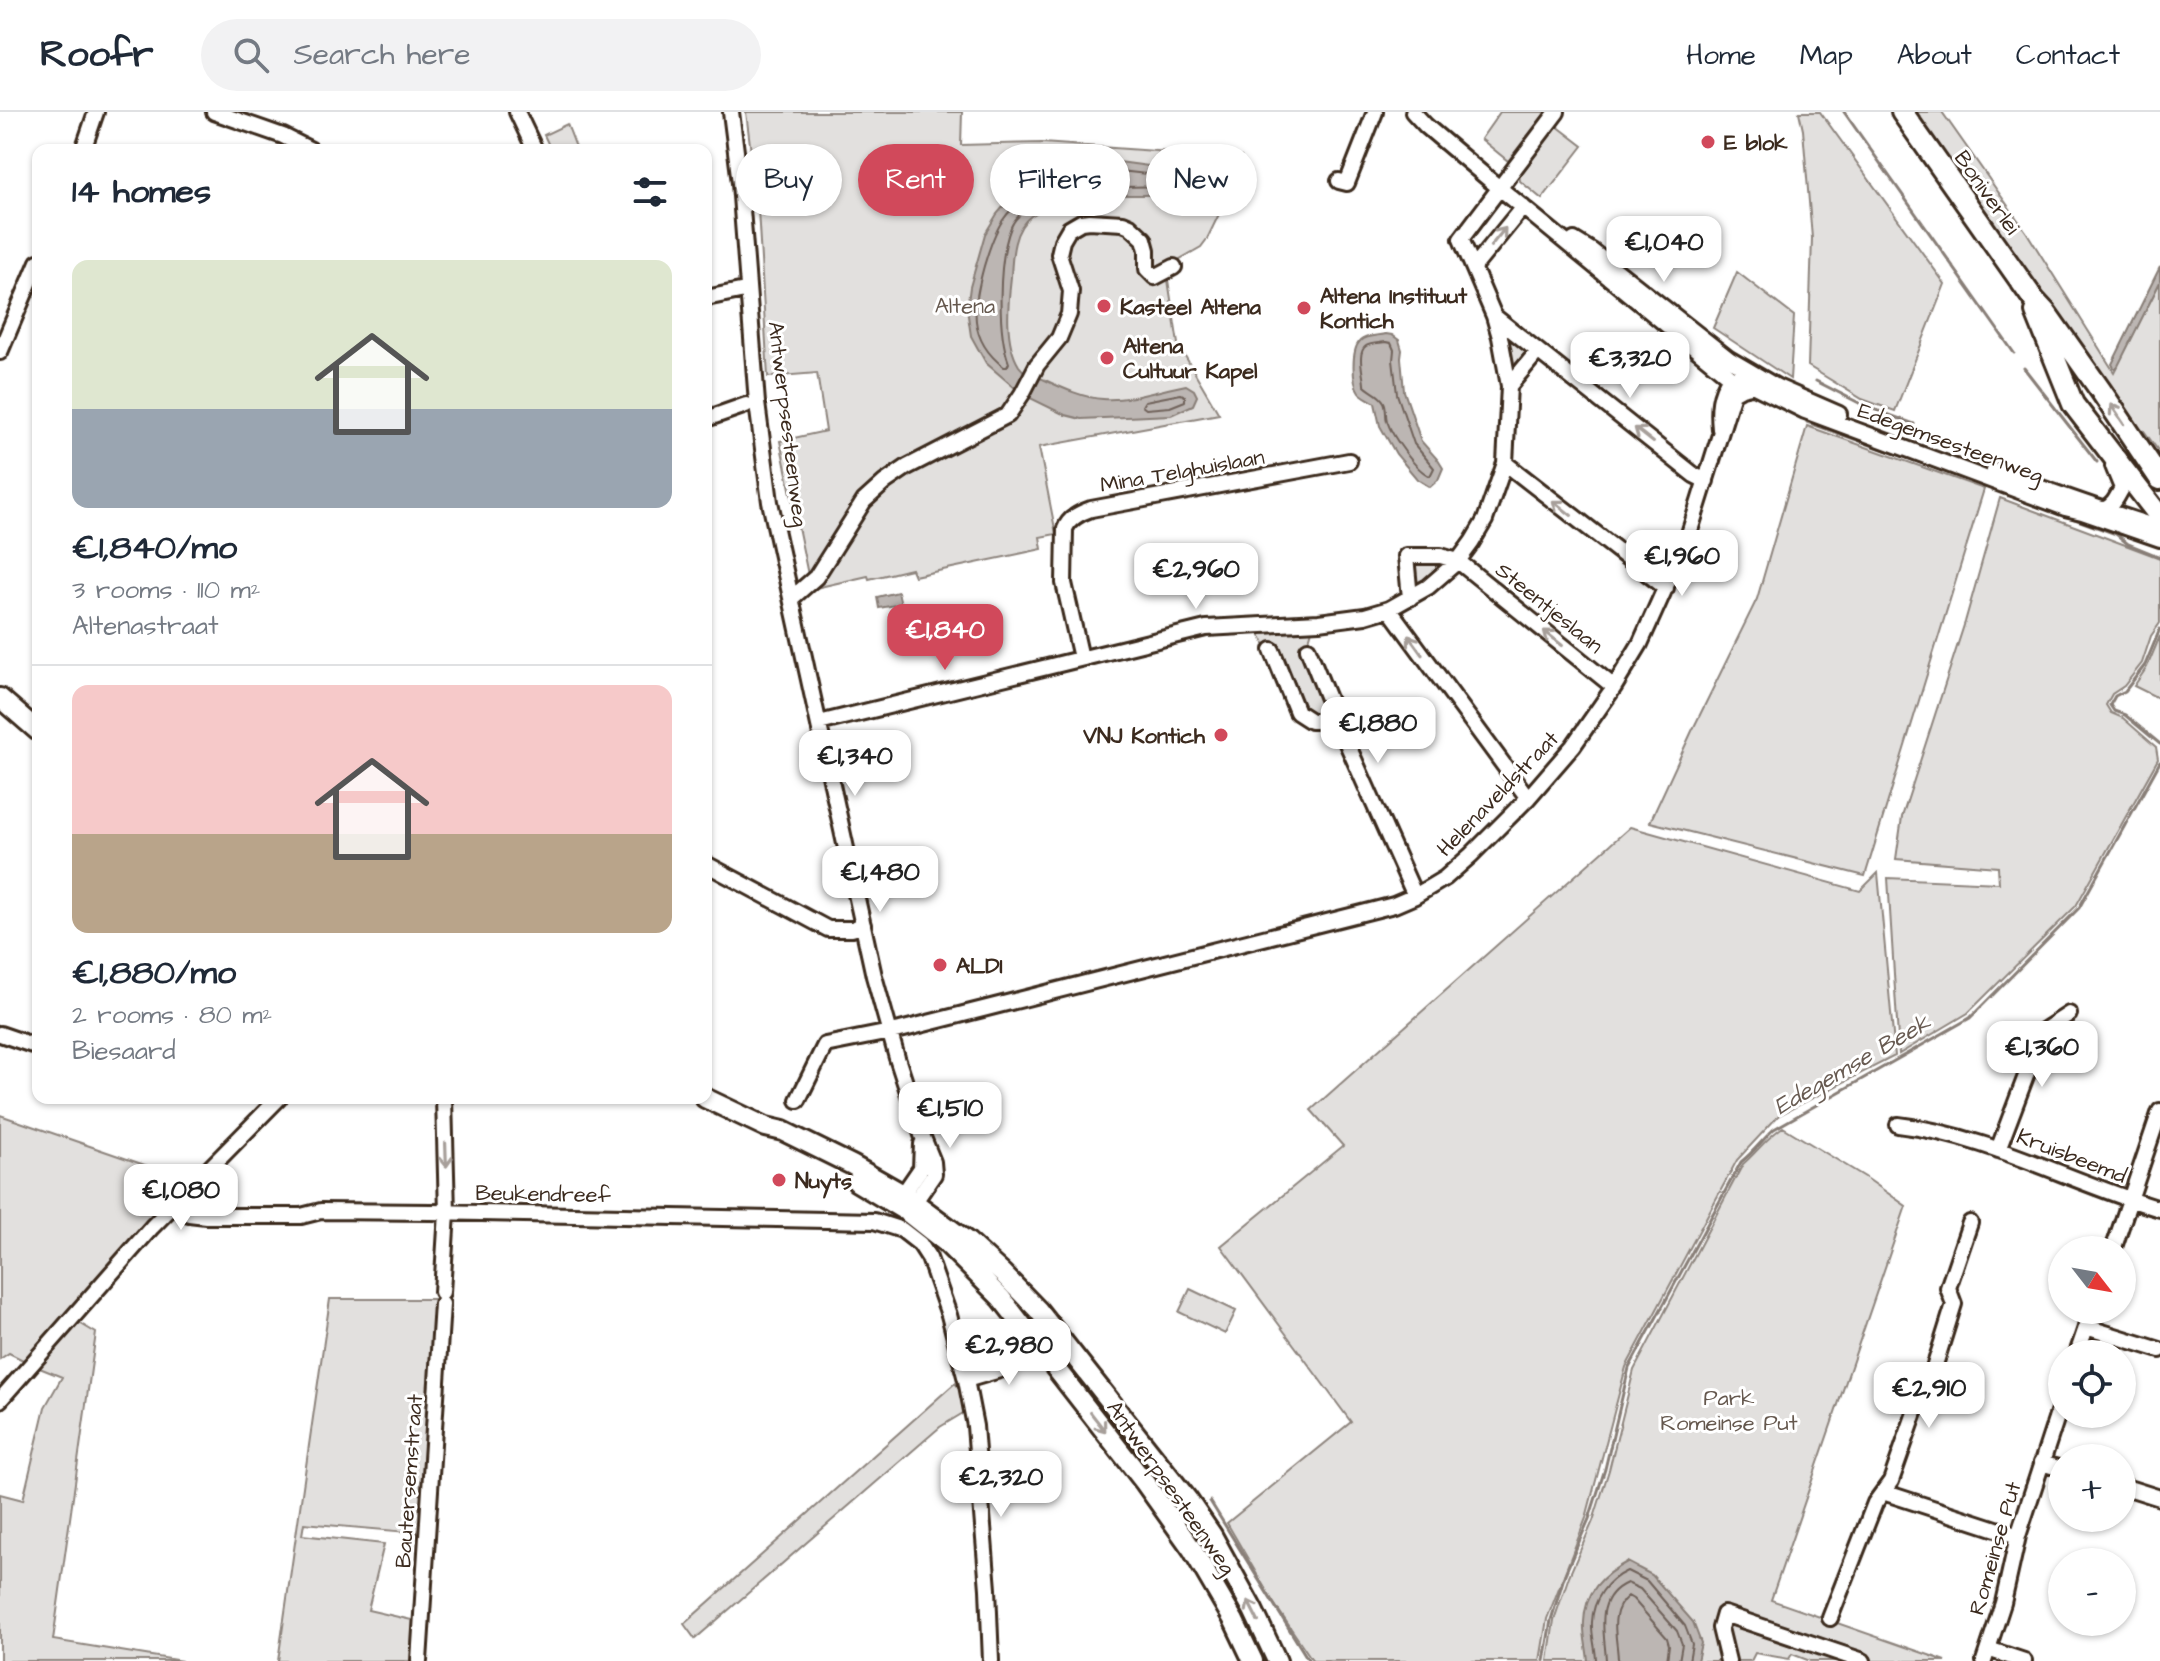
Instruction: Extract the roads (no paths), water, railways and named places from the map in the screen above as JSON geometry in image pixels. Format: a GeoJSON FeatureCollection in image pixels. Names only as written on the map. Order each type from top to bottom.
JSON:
{"type":"FeatureCollection","features":[{"type":"Feature","properties":{"kind":"highway","name":"Boniverlei"},"geometry":{"type":"LineString","coordinates":[[1902,112],[2160,479]]}},
{"type":"Feature","properties":{"kind":"highway","name":"Boniverlei"},"geometry":{"type":"LineString","coordinates":[[2034,300],[2073,404],[2160,517]]}},
{"type":"Feature","properties":{"kind":"main road"},"geometry":{"type":"LineString","coordinates":[[0,698],[32,726]]}},
{"type":"Feature","properties":{"kind":"main road"},"geometry":{"type":"LineString","coordinates":[[712,1101],[766,1127],[778,1140],[905,1203]]}},
{"type":"Feature","properties":{"kind":"main road","name":"Antwerpsesteenweg"},"geometry":{"type":"LineString","coordinates":[[905,1203],[982,1254],[1052,1328],[1173,1479],[1212,1535],[1277,1661]]}},
{"type":"Feature","properties":{"kind":"main road","name":"Antwerpsesteenweg"},"geometry":{"type":"LineString","coordinates":[[905,1203],[990,1285],[1145,1483],[1192,1549],[1234,1621],[1253,1661]]}},
{"type":"Feature","properties":{"kind":"street"},"geometry":{"type":"LineString","coordinates":[[85,144],[96,112]]}},
{"type":"Feature","properties":{"kind":"street"},"geometry":{"type":"LineString","coordinates":[[214,112],[299,144]]}},
{"type":"Feature","properties":{"kind":"street"},"geometry":{"type":"LineString","coordinates":[[517,112],[532,144]]}},
{"type":"Feature","properties":{"kind":"street","name":"Antwerpsesteenweg"},"geometry":{"type":"LineString","coordinates":[[731,112],[740,183],[757,403],[770,502],[819,723],[858,927],[922,1135],[931,1155],[934,1174],[905,1203]]}},
{"type":"Feature","properties":{"kind":"street"},"geometry":{"type":"LineString","coordinates":[[1339,181],[1347,183],[1375,112]]}},
{"type":"Feature","properties":{"kind":"street","name":"Edegemsesteenweg"},"geometry":{"type":"LineString","coordinates":[[1413,112],[1499,188],[1730,377]]}},
{"type":"Feature","properties":{"kind":"street"},"geometry":{"type":"LineString","coordinates":[[819,723],[1206,628],[1365,616],[1389,609],[1428,587],[1458,561],[1485,520],[1505,463],[1509,386],[1494,316],[1461,239],[1557,112]]}},
{"type":"Feature","properties":{"kind":"street"},"geometry":{"type":"LineString","coordinates":[[1474,267],[1523,207]]}},
{"type":"Feature","properties":{"kind":"street","name":"Antwerpsesteenweg"},"geometry":{"type":"LineString","coordinates":[[792,598],[816,577],[864,501],[885,482],[907,467],[1008,415],[1022,394],[1030,374],[1059,338],[1069,314],[1071,291],[1059,254],[1064,235],[1075,225],[1089,221],[1123,223],[1135,229],[1144,239],[1147,269],[1155,277],[1174,267]]}},
{"type":"Feature","properties":{"kind":"street","name":"Edegemsesteenweg"},"geometry":{"type":"LineString","coordinates":[[1555,233],[1592,251],[1753,380],[1791,399],[1827,409],[2061,496],[2160,528]]}},
{"type":"Feature","properties":{"kind":"street"},"geometry":{"type":"LineString","coordinates":[[0,352],[32,276]]}},
{"type":"Feature","properties":{"kind":"street"},"geometry":{"type":"LineString","coordinates":[[712,297],[740,291]]}},
{"type":"Feature","properties":{"kind":"street"},"geometry":{"type":"LineString","coordinates":[[1494,316],[1694,475],[1706,481]]}},
{"type":"Feature","properties":{"kind":"street"},"geometry":{"type":"LineString","coordinates":[[1509,386],[1538,351]]}},
{"type":"Feature","properties":{"kind":"street"},"geometry":{"type":"LineString","coordinates":[[1730,377],[1737,373],[1753,380]]}},
{"type":"Feature","properties":{"kind":"street","name":"Helenaveldstraat"},"geometry":{"type":"LineString","coordinates":[[1720,432],[1718,408],[1721,391],[1730,377]]}},
{"type":"Feature","properties":{"kind":"street","name":"Helenaveldstraat"},"geometry":{"type":"LineString","coordinates":[[798,1100],[825,1045],[890,1033],[1386,907],[1415,896],[1445,878],[1528,798],[1573,746],[1614,687],[1640,644],[1688,537],[1733,393],[1753,380]]}},
{"type":"Feature","properties":{"kind":"street","name":"Edegemsesteenweg"},"geometry":{"type":"LineString","coordinates":[[1791,399],[1805,411],[2065,508],[2160,539]]}},
{"type":"Feature","properties":{"kind":"street"},"geometry":{"type":"LineString","coordinates":[[712,417],[746,405]]}},
{"type":"Feature","properties":{"kind":"street","name":"Boniverlei"},"geometry":{"type":"LineString","coordinates":[[2104,447],[2122,488],[2115,501],[2105,509]]}},
{"type":"Feature","properties":{"kind":"street","name":"Mina Telghuislaan"},"geometry":{"type":"LineString","coordinates":[[1081,658],[1064,583],[1065,529],[1075,516],[1091,509],[1349,461]]}},
{"type":"Feature","properties":{"kind":"street"},"geometry":{"type":"LineString","coordinates":[[1505,463],[1666,588]]}},
{"type":"Feature","properties":{"kind":"street"},"geometry":{"type":"LineString","coordinates":[[1410,598],[1406,556],[1441,556],[1458,561]]}},
{"type":"Feature","properties":{"kind":"street","name":"Steentjeslaan"},"geometry":{"type":"LineString","coordinates":[[1458,561],[1614,687]]}},
{"type":"Feature","properties":{"kind":"street"},"geometry":{"type":"LineString","coordinates":[[1389,609],[1528,798]]}},
{"type":"Feature","properties":{"kind":"street"},"geometry":{"type":"LineString","coordinates":[[1308,649],[1415,896]]}},
{"type":"Feature","properties":{"kind":"street"},"geometry":{"type":"LineString","coordinates":[[1272,650],[1297,712],[1311,721],[1337,721]]}},
{"type":"Feature","properties":{"kind":"street"},"geometry":{"type":"LineString","coordinates":[[712,867],[828,929],[858,927]]}},
{"type":"Feature","properties":{"kind":"street","name":"Kruisbeemd"},"geometry":{"type":"LineString","coordinates":[[1998,1150],[2043,1031],[2069,1014]]}},
{"type":"Feature","properties":{"kind":"street"},"geometry":{"type":"LineString","coordinates":[[0,1034],[32,1045]]}},
{"type":"Feature","properties":{"kind":"street"},"geometry":{"type":"LineString","coordinates":[[0,1400],[109,1274],[273,1104]]}},
{"type":"Feature","properties":{"kind":"street","name":"Bautersemstraat"},"geometry":{"type":"LineString","coordinates":[[419,1661],[447,1213],[444,1104]]}},
{"type":"Feature","properties":{"kind":"street"},"geometry":{"type":"LineString","coordinates":[[2118,1236],[2160,1111]]}},
{"type":"Feature","properties":{"kind":"street","name":"Kruisbeemd"},"geometry":{"type":"LineString","coordinates":[[1898,1125],[1922,1127],[1998,1150],[2160,1209]]}},
{"type":"Feature","properties":{"kind":"street","name":"Beukendreef"},"geometry":{"type":"LineString","coordinates":[[176,1203],[194,1215],[301,1216],[321,1211],[874,1221],[911,1236],[929,1258],[965,1374]]}},
{"type":"Feature","properties":{"kind":"street"},"geometry":{"type":"LineString","coordinates":[[1830,1618],[1875,1503],[1891,1481],[1918,1404],[1930,1381],[1954,1304],[1948,1288],[1970,1223]]}},
{"type":"Feature","properties":{"kind":"street"},"geometry":{"type":"LineString","coordinates":[[2082,1340],[2087,1324]]}},
{"type":"Feature","properties":{"kind":"street"},"geometry":{"type":"LineString","coordinates":[[2086,1327],[2160,1350]]}},
{"type":"Feature","properties":{"kind":"street"},"geometry":{"type":"LineString","coordinates":[[991,1661],[975,1426],[965,1374],[1004,1360],[1052,1328]]}},
{"type":"Feature","properties":{"kind":"street","name":"Romeinse Put"},"geometry":{"type":"LineString","coordinates":[[1986,1655],[2003,1603],[2018,1536],[2053,1428]]}},
{"type":"Feature","properties":{"kind":"street"},"geometry":{"type":"LineString","coordinates":[[2041,1463],[2048,1465]]}},
{"type":"Feature","properties":{"kind":"street"},"geometry":{"type":"LineString","coordinates":[[2136,1490],[2160,1498]]}},
{"type":"Feature","properties":{"kind":"street"},"geometry":{"type":"LineString","coordinates":[[1883,1492],[2018,1536]]}},
{"type":"Feature","properties":{"kind":"street"},"geometry":{"type":"LineString","coordinates":[[1728,1661],[1720,1628],[1724,1614],[1863,1661]]}},
{"type":"Feature","properties":{"kind":"street"},"geometry":{"type":"LineString","coordinates":[[1986,1655],[2024,1661]]}},
{"type":"Feature","properties":{"kind":"water"},"geometry":{"type":"Polygon","coordinates":[[[1130,163],[1146,166],[1146,195],[1130,195],[1130,163]]]}},
{"type":"Feature","properties":{"kind":"water"},"geometry":{"type":"Polygon","coordinates":[[[996,216],[1031,216],[1017,235],[1009,298],[1011,346],[1022,369],[1066,389],[1103,399],[1144,395],[1186,385],[1197,396],[1193,405],[1171,415],[1081,419],[1065,415],[1022,394],[986,363],[971,336],[967,309],[970,287],[985,234],[996,216]]]}},
{"type":"Feature","properties":{"kind":"water"},"geometry":{"type":"Polygon","coordinates":[[[2160,267],[2160,282],[2117,368],[2114,368],[2112,364],[2160,267]]]}},
{"type":"Feature","properties":{"kind":"water"},"geometry":{"type":"Polygon","coordinates":[[[1386,334],[1399,340],[1404,391],[1421,441],[1443,468],[1438,480],[1430,487],[1417,479],[1396,454],[1380,426],[1375,403],[1361,394],[1355,382],[1357,345],[1365,338],[1386,334]]]}},
{"type":"Feature","properties":{"kind":"water"},"geometry":{"type":"Polygon","coordinates":[[[898,592],[901,604],[879,608],[877,597],[898,592]]]}},
{"type":"Feature","properties":{"kind":"water"},"geometry":{"type":"Polygon","coordinates":[[[1627,1562],[1652,1575],[1693,1622],[1701,1643],[1697,1661],[1588,1661],[1584,1627],[1591,1593],[1603,1579],[1627,1562]]]}},
{"type":"Feature","properties":{"kind":"waterway"},"geometry":{"type":"LineString","coordinates":[[1844,112],[2014,353]]}},
{"type":"Feature","properties":{"kind":"waterway"},"geometry":{"type":"LineString","coordinates":[[2024,368],[2097,462]]}},
{"type":"Feature","properties":{"kind":"waterway"},"geometry":{"type":"LineString","coordinates":[[1816,381],[1865,406],[1914,424]]}},
{"type":"Feature","properties":{"kind":"waterway"},"geometry":{"type":"LineString","coordinates":[[1807,422],[1983,485]]}},
{"type":"Feature","properties":{"kind":"waterway"},"geometry":{"type":"LineString","coordinates":[[1998,491],[2039,506]]}},
{"type":"Feature","properties":{"kind":"waterway"},"geometry":{"type":"LineString","coordinates":[[2061,514],[2116,534],[2128,544],[2160,557]]}},
{"type":"Feature","properties":{"kind":"waterway","name":"Edegemse Beek"},"geometry":{"type":"LineString","coordinates":[[2160,629],[2145,665],[2110,705],[2160,744]]}},
{"type":"Feature","properties":{"kind":"waterway","name":"Edegemse Beek"},"geometry":{"type":"LineString","coordinates":[[1544,1661],[1551,1620],[1565,1574],[1589,1519],[1605,1469],[1629,1368],[1741,1162],[1774,1129],[1970,1018],[2079,908],[2160,762]]}},
{"type":"Feature","properties":{"kind":"waterway","name":"Edegemse Beek"},"geometry":{"type":"LineString","coordinates":[[1210,1501],[1309,1661]]}},
{"type":"Feature","properties":{"kind":"place","name":"E blok"},"geometry":{"type":"Point","coordinates":[1708,142]}},
{"type":"Feature","properties":{"kind":"place","name":"Kasteel Altena"},"geometry":{"type":"Point","coordinates":[1104,306]}},
{"type":"Feature","properties":{"kind":"place","name":"Altena Instituut Kontich"},"geometry":{"type":"Point","coordinates":[1304,308]}},
{"type":"Feature","properties":{"kind":"place","name":"Altena Cultuur Kapel"},"geometry":{"type":"Point","coordinates":[1107,358]}},
{"type":"Feature","properties":{"kind":"place","name":"VNJ Kontich"},"geometry":{"type":"Point","coordinates":[1221,735]}},
{"type":"Feature","properties":{"kind":"place","name":"ALDI"},"geometry":{"type":"Point","coordinates":[940,965]}},
{"type":"Feature","properties":{"kind":"place","name":"Nuyts"},"geometry":{"type":"Point","coordinates":[779,1180]}},
{"type":"Feature","properties":{"kind":"park label","name":"Altena"},"geometry":{"type":"Point","coordinates":[965,305]}},
{"type":"Feature","properties":{"kind":"park label","name":"Park Romeinse Put"},"geometry":{"type":"Point","coordinates":[1729,1410]}}]}
